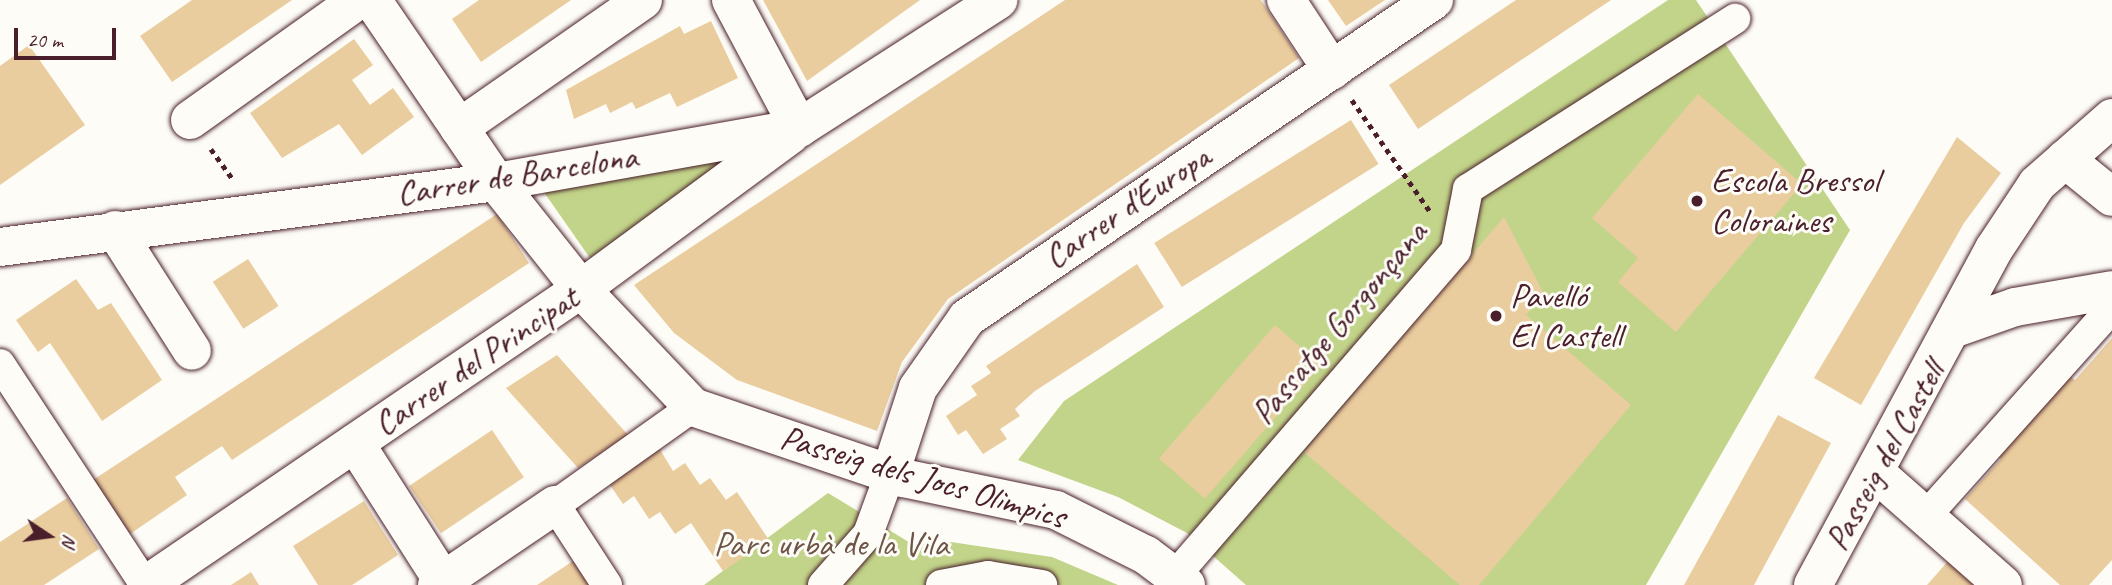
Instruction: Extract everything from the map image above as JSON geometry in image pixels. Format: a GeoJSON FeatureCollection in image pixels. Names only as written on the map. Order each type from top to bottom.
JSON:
{"type":"FeatureCollection","features":[{"type":"Feature","properties":{"kind":"street"},"geometry":{"type":"LineString","coordinates":[[190,120],[358,0]]}},
{"type":"Feature","properties":{"kind":"street","name":"Passeig dels Jocs Olimpics"},"geometry":{"type":"LineString","coordinates":[[372,0],[496,183],[581,289],[693,407],[890,474],[1056,510],[1180,580]]}},
{"type":"Feature","properties":{"kind":"street"},"geometry":{"type":"LineString","coordinates":[[460,128],[643,0]]}},
{"type":"Feature","properties":{"kind":"street"},"geometry":{"type":"LineString","coordinates":[[731,0],[799,128]]}},
{"type":"Feature","properties":{"kind":"street","name":"Carrer de Barcelona"},"geometry":{"type":"LineString","coordinates":[[0,247],[255,211],[496,183],[799,128],[998,0]]}},
{"type":"Feature","properties":{"kind":"street"},"geometry":{"type":"LineString","coordinates":[[1286,0],[1332,70]]}},
{"type":"Feature","properties":{"kind":"street","name":"Carrer d'Europa"},"geometry":{"type":"LineString","coordinates":[[890,474],[918,388],[967,318],[1434,0]]}},
{"type":"Feature","properties":{"kind":"street","name":"Passatge Gorgonçana"},"geometry":{"type":"LineString","coordinates":[[1180,580],[1456,250],[1468,189],[1735,19]]}},
{"type":"Feature","properties":{"kind":"street","name":"Passeig del Castell"},"geometry":{"type":"LineString","coordinates":[[1813,585],[1958,327],[1994,249],[2037,184],[2112,118]]}},
{"type":"Feature","properties":{"kind":"street","name":"Carrer del Principat"},"geometry":{"type":"LineString","coordinates":[[146,585],[581,289],[799,128]]}},
{"type":"Feature","properties":{"kind":"street"},"geometry":{"type":"LineString","coordinates":[[2065,159],[2112,197]]}},
{"type":"Feature","properties":{"kind":"street"},"geometry":{"type":"LineString","coordinates":[[115,230],[192,351]]}},
{"type":"Feature","properties":{"kind":"street"},"geometry":{"type":"LineString","coordinates":[[1958,327],[2015,307],[2112,290]]}},
{"type":"Feature","properties":{"kind":"street"},"geometry":{"type":"LineString","coordinates":[[1926,516],[2112,308]]}},
{"type":"Feature","properties":{"kind":"street"},"geometry":{"type":"LineString","coordinates":[[0,364],[146,585]]}},
{"type":"Feature","properties":{"kind":"street"},"geometry":{"type":"LineString","coordinates":[[355,443],[442,584],[693,407]]}},
{"type":"Feature","properties":{"kind":"street"},"geometry":{"type":"LineString","coordinates":[[823,585],[868,534],[890,474]]}},
{"type":"Feature","properties":{"kind":"street"},"geometry":{"type":"LineString","coordinates":[[1876,474],[2003,585]]}},
{"type":"Feature","properties":{"kind":"street"},"geometry":{"type":"LineString","coordinates":[[555,505],[607,585]]}},
{"type":"Feature","properties":{"kind":"street"},"geometry":{"type":"LineString","coordinates":[[941,585],[988,576],[1042,585]]}},
{"type":"Feature","properties":{"kind":"path"},"geometry":{"type":"LineString","coordinates":[[1332,70],[1456,250]]}},
{"type":"Feature","properties":{"kind":"path"},"geometry":{"type":"LineString","coordinates":[[190,120],[255,211]]}},
{"type":"Feature","properties":{"kind":"green space","name":"Pavelló El Castell"},"geometry":{"type":"Polygon","coordinates":[[[1668,0],[1696,0],[1850,230],[1646,585],[1246,585],[1187,533],[1118,497],[1018,460],[1064,401],[1668,0]]]}},
{"type":"Feature","properties":{"kind":"green space"},"geometry":{"type":"Polygon","coordinates":[[[732,160],[590,258],[541,188],[732,160]]]}},
{"type":"Feature","properties":{"kind":"green space","name":"Parc urbà de la Vila"},"geometry":{"type":"Polygon","coordinates":[[[828,493],[912,544],[951,542],[1052,557],[1118,585],[704,585],[828,493]]]}},
{"type":"Feature","properties":{"kind":"building"},"geometry":{"type":"Polygon","coordinates":[[[192,0],[292,0],[172,82],[140,36],[192,0]]]}},
{"type":"Feature","properties":{"kind":"building"},"geometry":{"type":"Polygon","coordinates":[[[479,0],[571,0],[481,62],[452,19],[479,0]]]}},
{"type":"Feature","properties":{"kind":"building"},"geometry":{"type":"Polygon","coordinates":[[[763,0],[920,0],[807,81],[763,0]]]}},
{"type":"Feature","properties":{"kind":"building"},"geometry":{"type":"Polygon","coordinates":[[[1065,0],[1261,0],[1299,58],[948,299],[902,362],[877,431],[737,380],[674,333],[634,285],[1065,0]]]}},
{"type":"Feature","properties":{"kind":"building"},"geometry":{"type":"Polygon","coordinates":[[[1328,0],[1385,0],[1346,26],[1328,0]]]}},
{"type":"Feature","properties":{"kind":"building"},"geometry":{"type":"Polygon","coordinates":[[[1516,0],[1611,0],[1418,129],[1389,85],[1516,0]]]}},
{"type":"Feature","properties":{"kind":"building"},"geometry":{"type":"Polygon","coordinates":[[[711,21],[738,78],[677,107],[670,93],[636,109],[632,102],[610,113],[606,104],[574,119],[566,90],[680,26],[684,34],[711,21]]]}},
{"type":"Feature","properties":{"kind":"building"},"geometry":{"type":"Polygon","coordinates":[[[354,39],[373,65],[352,80],[370,105],[393,88],[414,117],[362,155],[339,124],[282,158],[250,113],[354,39]]]}},
{"type":"Feature","properties":{"kind":"building"},"geometry":{"type":"Polygon","coordinates":[[[29,45],[85,125],[0,185],[0,66],[29,45]]]}},
{"type":"Feature","properties":{"kind":"building","name":"Escola Bressol Coloraines"},"geometry":{"type":"Polygon","coordinates":[[[1698,94],[1802,184],[1676,332],[1618,282],[1638,258],[1592,218],[1698,94]]]}},
{"type":"Feature","properties":{"kind":"building"},"geometry":{"type":"Polygon","coordinates":[[[1351,120],[1379,164],[1182,287],[1154,243],[1351,120]]]}},
{"type":"Feature","properties":{"kind":"building"},"geometry":{"type":"Polygon","coordinates":[[[1957,137],[2001,173],[1964,223],[1861,405],[1814,378],[1957,137]]]}},
{"type":"Feature","properties":{"kind":"building"},"geometry":{"type":"Polygon","coordinates":[[[497,214],[529,263],[232,460],[222,446],[175,477],[187,495],[130,534],[93,480],[497,214]]]}},
{"type":"Feature","properties":{"kind":"building"},"geometry":{"type":"Polygon","coordinates":[[[1504,217],[1544,294],[1526,315],[1631,405],[1479,585],[1460,585],[1304,452],[1504,217]]]}},
{"type":"Feature","properties":{"kind":"building"},"geometry":{"type":"Polygon","coordinates":[[[248,259],[278,306],[243,329],[213,282],[248,259]]]}},
{"type":"Feature","properties":{"kind":"building"},"geometry":{"type":"Polygon","coordinates":[[[1137,264],[1164,307],[1035,391],[1015,409],[1020,416],[1000,429],[1007,439],[983,454],[966,430],[958,435],[946,416],[977,395],[971,386],[991,373],[986,366],[1137,264]]]}},
{"type":"Feature","properties":{"kind":"building"},"geometry":{"type":"Polygon","coordinates":[[[76,279],[98,310],[111,303],[162,380],[102,421],[50,343],[38,352],[16,320],[76,279]]]}},
{"type":"Feature","properties":{"kind":"building"},"geometry":{"type":"Polygon","coordinates":[[[1275,325],[1321,365],[1205,499],[1159,459],[1275,325]]]}},
{"type":"Feature","properties":{"kind":"building"},"geometry":{"type":"Polygon","coordinates":[[[2112,338],[2112,560],[2089,585],[2060,585],[1965,499],[2001,459],[1994,454],[2066,373],[2075,380],[2112,338]]]}},
{"type":"Feature","properties":{"kind":"building"},"geometry":{"type":"Polygon","coordinates":[[[557,355],[628,435],[578,468],[506,388],[557,355]]]}},
{"type":"Feature","properties":{"kind":"building"},"geometry":{"type":"Polygon","coordinates":[[[1778,415],[1831,443],[1754,585],[1684,585],[1778,415]]]}},
{"type":"Feature","properties":{"kind":"building"},"geometry":{"type":"Polygon","coordinates":[[[492,430],[524,477],[441,533],[409,486],[492,430]]]}},
{"type":"Feature","properties":{"kind":"building"},"geometry":{"type":"Polygon","coordinates":[[[659,448],[673,471],[685,463],[700,485],[710,478],[726,500],[737,492],[769,540],[723,571],[691,523],[675,534],[660,512],[649,519],[634,496],[623,504],[608,482],[659,448]]]}},
{"type":"Feature","properties":{"kind":"building"},"geometry":{"type":"Polygon","coordinates":[[[67,498],[99,549],[44,585],[0,585],[0,542],[67,498]]]}},
{"type":"Feature","properties":{"kind":"building"},"geometry":{"type":"Polygon","coordinates":[[[364,501],[398,555],[352,585],[318,585],[293,546],[364,501]]]}},
{"type":"Feature","properties":{"kind":"building"},"geometry":{"type":"Polygon","coordinates":[[[576,559],[593,585],[537,585],[576,559]]]}},
{"type":"Feature","properties":{"kind":"building"},"geometry":{"type":"Polygon","coordinates":[[[1950,559],[1980,585],[1927,585],[1950,559]]]}},
{"type":"Feature","properties":{"kind":"building"},"geometry":{"type":"Polygon","coordinates":[[[251,572],[259,585],[231,585],[251,572]]]}},
{"type":"Feature","properties":{"kind":"place","name":"Escola Bressol Coloraines"},"geometry":{"type":"Point","coordinates":[1697,201]}},
{"type":"Feature","properties":{"kind":"place","name":"Pavelló El Castell"},"geometry":{"type":"Point","coordinates":[1496,316]}}]}
